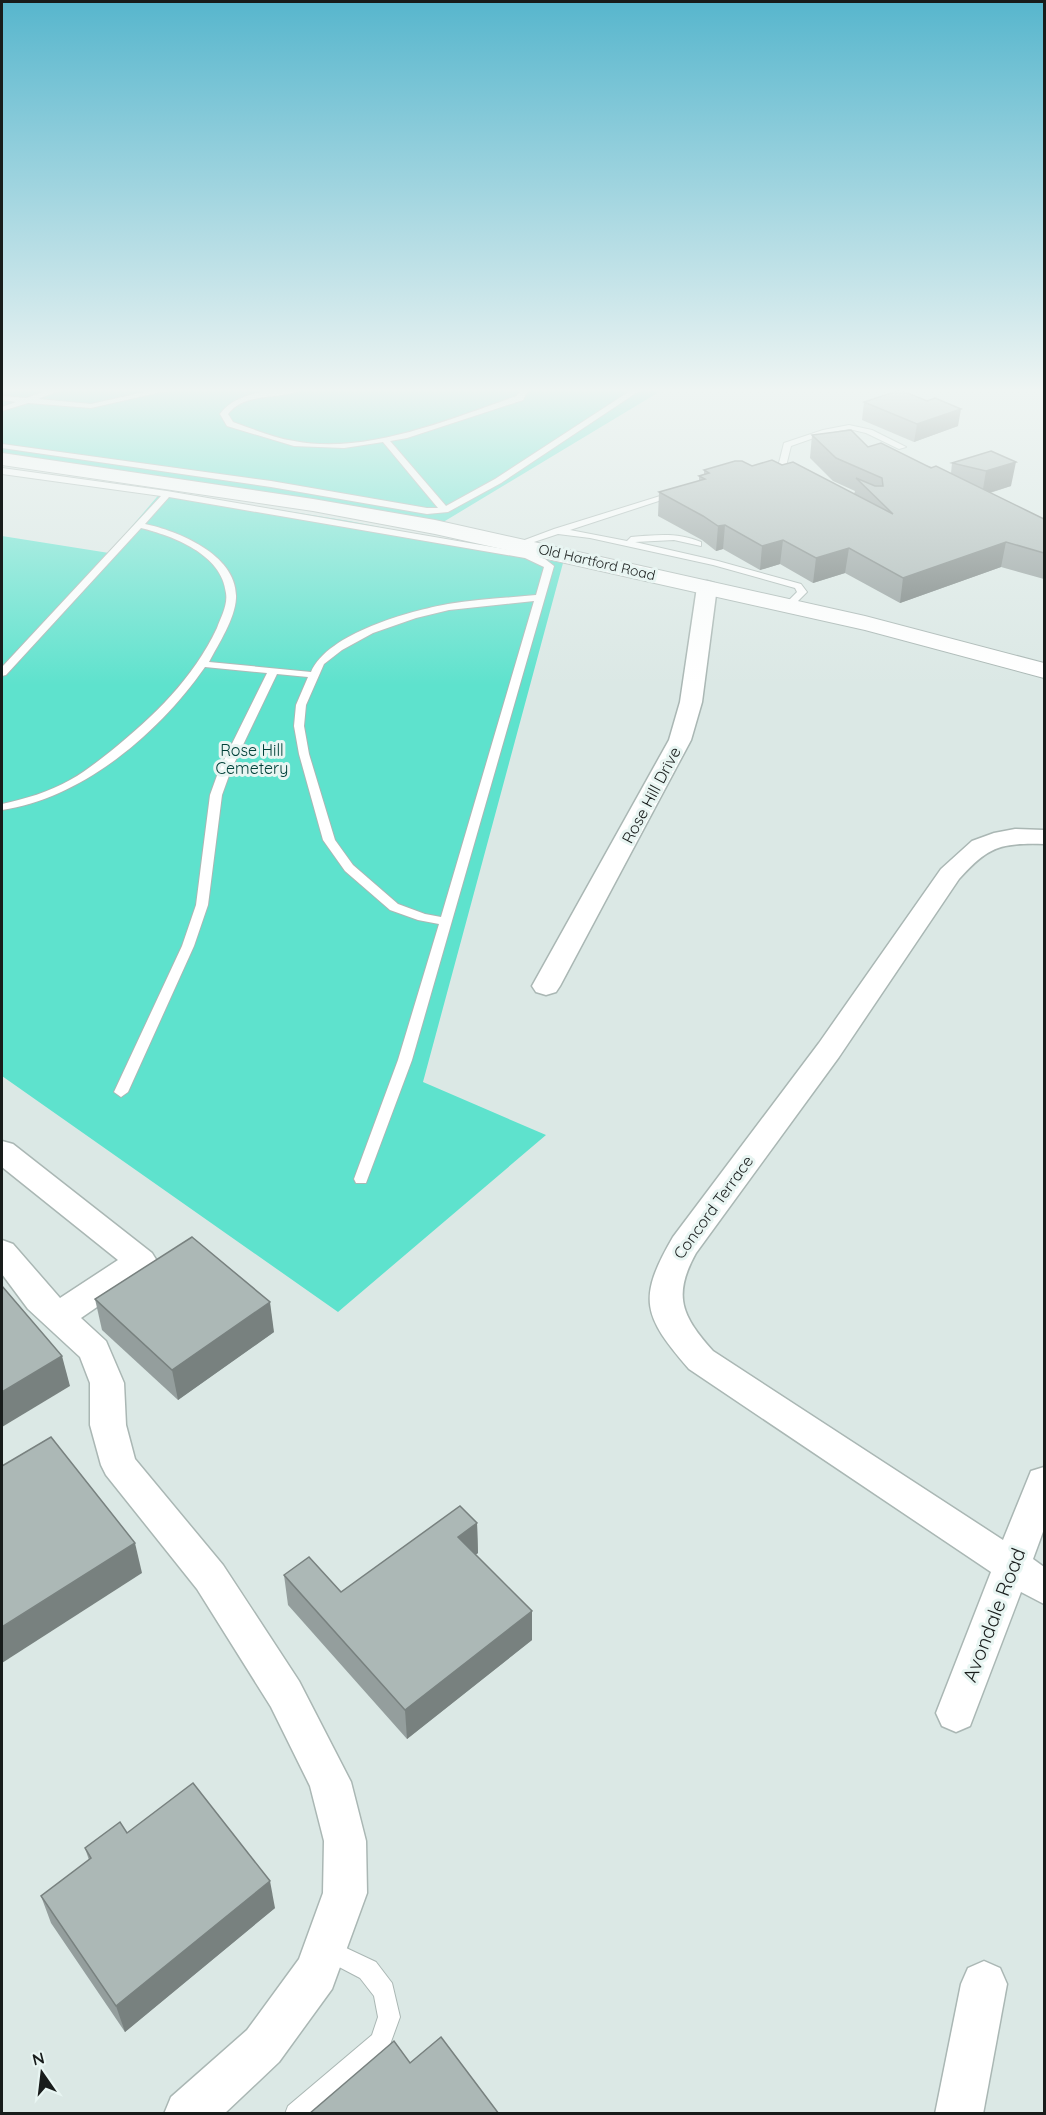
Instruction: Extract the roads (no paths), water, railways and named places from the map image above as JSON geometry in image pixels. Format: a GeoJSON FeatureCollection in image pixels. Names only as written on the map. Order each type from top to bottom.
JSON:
{"type":"FeatureCollection","features":[{"type":"Feature","properties":{"kind":"main road","name":"Old Hartford Road"},"geometry":{"type":"LineString","coordinates":[[196,488],[313,505],[519,544],[946,643],[1044,671]]}},
{"type":"Feature","properties":{"kind":"street","name":"Rose Hill Drive"},"geometry":{"type":"LineString","coordinates":[[546,986],[680,740],[691,702],[706,587]]}},
{"type":"Feature","properties":{"kind":"street","name":"Concord Terrace"},"geometry":{"type":"LineString","coordinates":[[1044,837],[1021,835],[998,837],[979,845],[950,874],[829,1050],[684,1245],[670,1267],[664,1289],[667,1312],[679,1336],[701,1360],[1044,1587]]}},
{"type":"Feature","properties":{"kind":"street"},"geometry":{"type":"LineString","coordinates":[[2,1151],[141,1261],[58,1317]]}},
{"type":"Feature","properties":{"kind":"street"},"geometry":{"type":"LineString","coordinates":[[2,1252],[40,1300],[94,1350],[107,1383],[108,1425],[119,1465],[210,1577],[285,1694],[330,1782],[345,1841],[345,1893],[316,1973],[263,2046],[188,2114]]}},
{"type":"Feature","properties":{"kind":"street","name":"Avondale Road"},"geometry":{"type":"LineString","coordinates":[[956,1713],[1044,1482]]}},
{"type":"Feature","properties":{"kind":"street"},"geometry":{"type":"LineString","coordinates":[[959,2114],[984,1984]]}},
{"type":"Feature","properties":{"kind":"lane"},"geometry":{"type":"LineString","coordinates":[[122,488],[527,556],[549,566],[405,1060],[361,1179]]}},
{"type":"Feature","properties":{"kind":"lane"},"geometry":{"type":"LineString","coordinates":[[292,488],[427,511],[445,510],[486,488]]}},
{"type":"Feature","properties":{"kind":"lane"},"geometry":{"type":"LineString","coordinates":[[426,488],[445,510]]}},
{"type":"Feature","properties":{"kind":"lane"},"geometry":{"type":"LineString","coordinates":[[519,544],[683,492]]}},
{"type":"Feature","properties":{"kind":"lane"},"geometry":{"type":"LineString","coordinates":[[2,673],[167,494]]}},
{"type":"Feature","properties":{"kind":"lane"},"geometry":{"type":"LineString","coordinates":[[2,807],[40,798],[68,786],[136,737],[169,706],[203,664],[218,637],[231,599],[231,589],[219,568],[202,551],[166,531],[140,525]]}},
{"type":"Feature","properties":{"kind":"lane"},"geometry":{"type":"LineString","coordinates":[[557,531],[614,540],[722,565],[798,586],[802,592],[788,606]]}},
{"type":"Feature","properties":{"kind":"lane"},"geometry":{"type":"LineString","coordinates":[[614,540],[666,538],[686,539],[698,544]]}},
{"type":"Feature","properties":{"kind":"lane"},"geometry":{"type":"LineString","coordinates":[[711,553],[722,565]]}},
{"type":"Feature","properties":{"kind":"lane"},"geometry":{"type":"LineString","coordinates":[[445,921],[422,917],[394,907],[350,868],[329,840],[318,808],[299,726],[301,705],[320,663],[338,648],[370,631],[413,616],[449,607],[540,597]]}},
{"type":"Feature","properties":{"kind":"lane"},"geometry":{"type":"LineString","coordinates":[[203,664],[315,675]]}},
{"type":"Feature","properties":{"kind":"lane"},"geometry":{"type":"LineString","coordinates":[[121,1092],[188,946],[202,905],[216,795],[225,770],[273,671]]}},
{"type":"Feature","properties":{"kind":"lane"},"geometry":{"type":"LineString","coordinates":[[296,2114],[380,2042],[389,2017],[384,1992],[368,1970],[325,1949]]}},
{"type":"Feature","properties":{"kind":"park label","name":"Rose Hill Cemetery"},"geometry":{"type":"Point","coordinates":[252,759]}}]}
